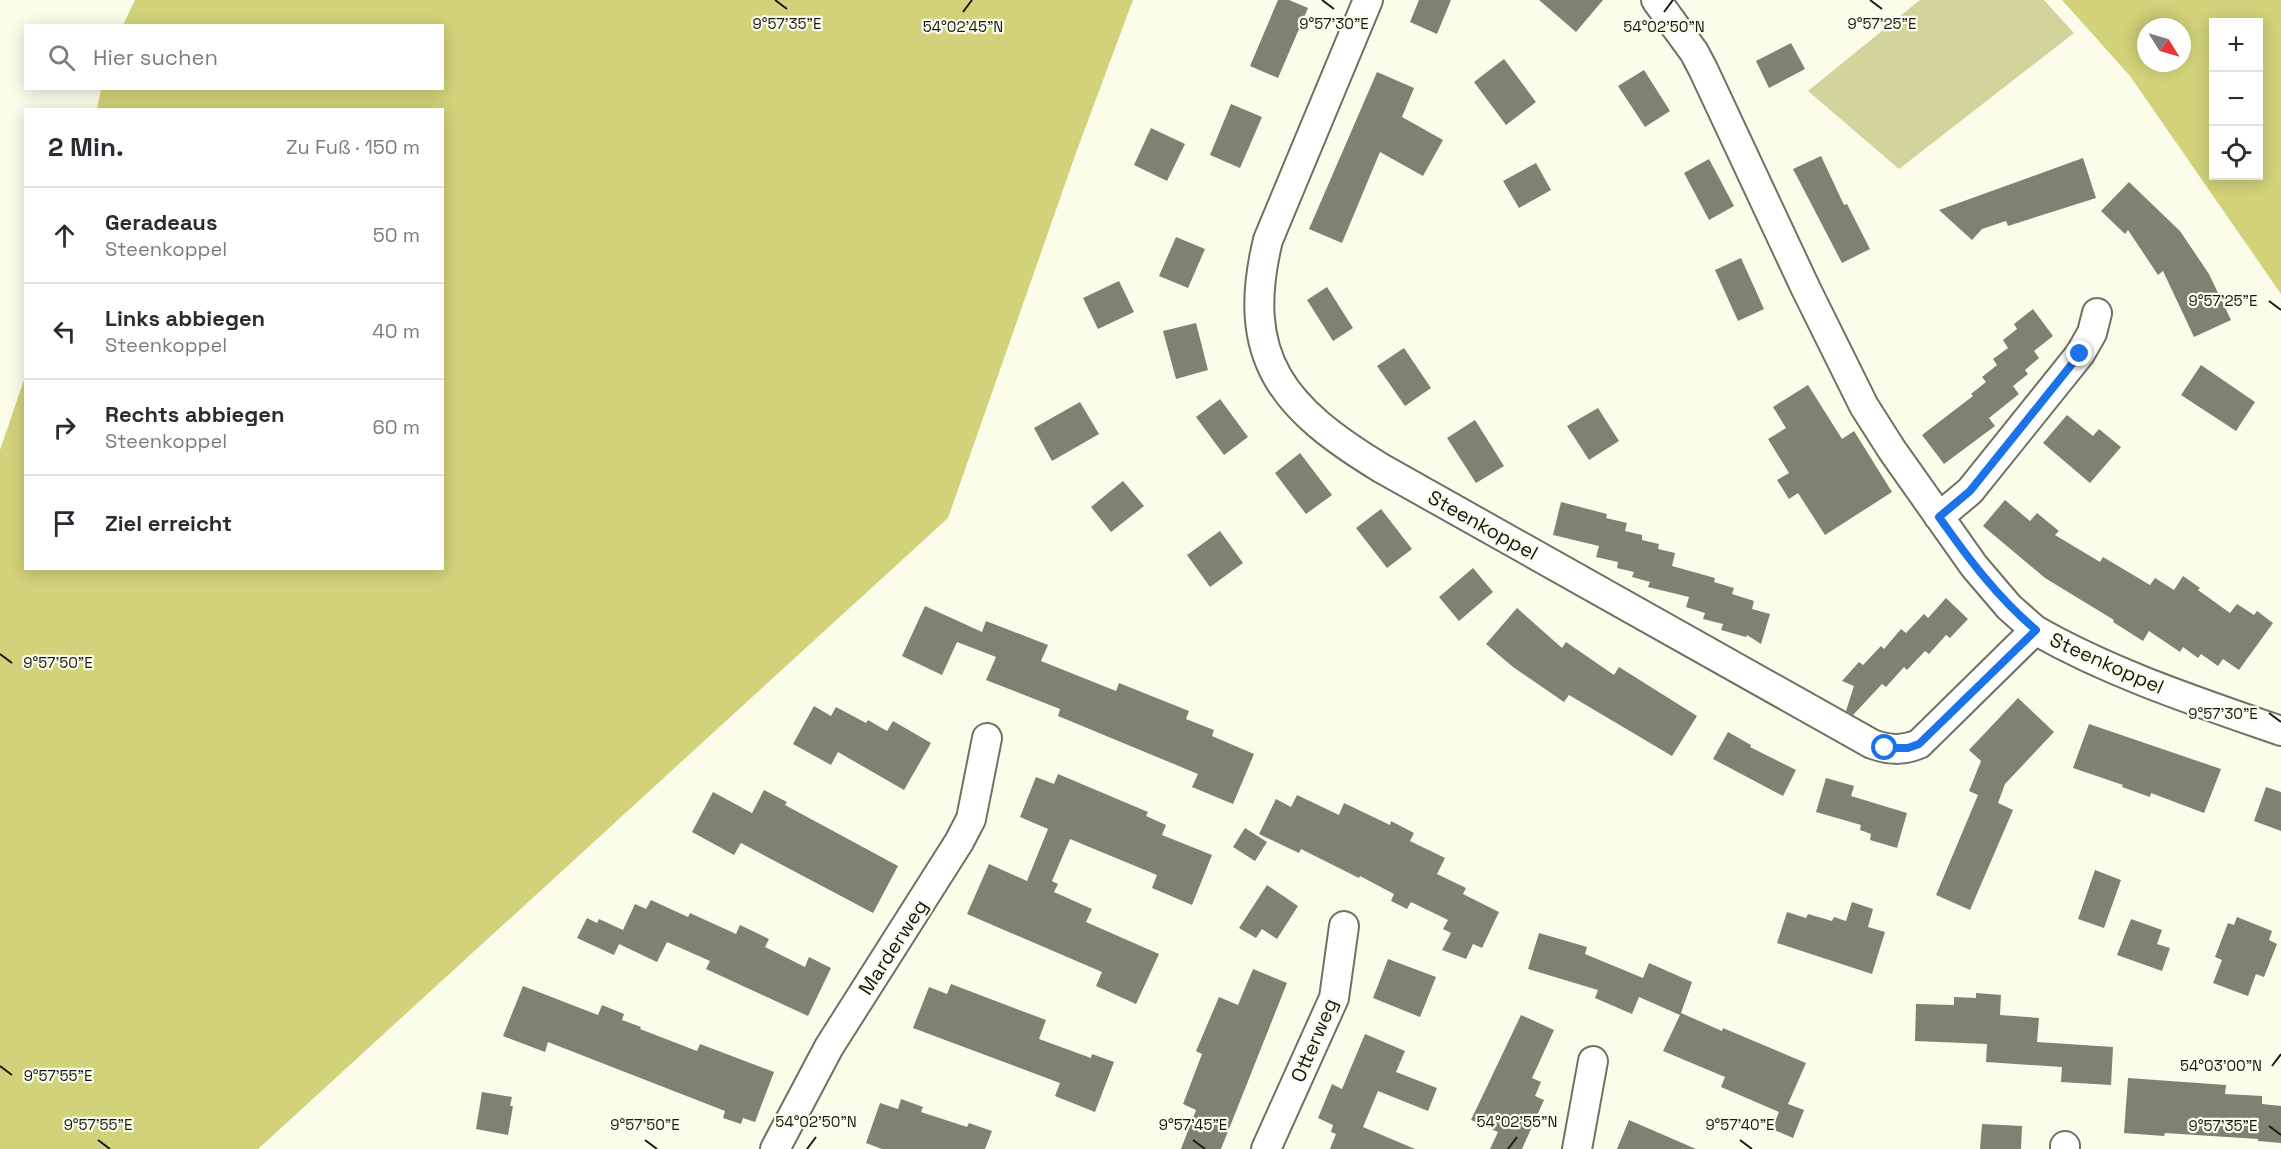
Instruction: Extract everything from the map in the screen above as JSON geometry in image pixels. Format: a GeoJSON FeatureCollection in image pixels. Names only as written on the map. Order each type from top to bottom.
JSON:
{"type":"FeatureCollection","features":[{"type":"Feature","properties":{"kind":"street","name":"Steenkoppel"},"geometry":{"type":"LineString","coordinates":[[1368,0],[1268,240],[1261,273],[1258,305],[1263,340],[1273,369],[1301,410],[1331,436],[1381,468],[1872,744],[1885,748],[1908,748],[1919,744],[2036,630]]}},
{"type":"Feature","properties":{"kind":"street","name":"Steenkoppel"},"geometry":{"type":"LineString","coordinates":[[1656,0],[1694,52],[1703,69],[1806,289],[1864,406],[1892,450],[1974,566],[2009,607],[2036,630],[2071,651],[2182,696],[2281,731]]}},
{"type":"Feature","properties":{"kind":"street"},"geometry":{"type":"LineString","coordinates":[[1939,517],[1970,491],[2080,354],[2092,333],[2097,313]]}},
{"type":"Feature","properties":{"kind":"street","name":"Marderweg"},"geometry":{"type":"LineString","coordinates":[[775,1149],[829,1047],[959,842],[971,819],[987,738]]}},
{"type":"Feature","properties":{"kind":"street","name":"Otterweg"},"geometry":{"type":"LineString","coordinates":[[1266,1149],[1334,998],[1344,926]]}},
{"type":"Feature","properties":{"kind":"street"},"geometry":{"type":"LineString","coordinates":[[1577,1149],[1593,1061]]}},
{"type":"Feature","properties":{"kind":"green space"},"geometry":{"type":"Polygon","coordinates":[[[1920,0],[2044,0],[2074,33],[1899,169],[1808,91],[1920,0]]]}},
{"type":"Feature","properties":{"kind":"shaded area"},"geometry":{"type":"Polygon","coordinates":[[[135,0],[1133,0],[1077,150],[948,518],[258,1149],[0,1149],[0,450],[24,380],[24,570],[444,570],[444,108],[97,108],[101,90],[444,90],[444,24],[123,24],[135,0]]]}},
{"type":"Feature","properties":{"kind":"shaded area"},"geometry":{"type":"Polygon","coordinates":[[[2062,0],[2281,0],[2281,294],[2130,76],[2062,0]]]}},
{"type":"Feature","properties":{"kind":"building"},"geometry":{"type":"Polygon","coordinates":[[[1278,0],[1289,0],[1308,8],[1278,78],[1250,66],[1278,0]]]}},
{"type":"Feature","properties":{"kind":"building"},"geometry":{"type":"Polygon","coordinates":[[[1419,0],[1451,0],[1437,34],[1410,22],[1419,0]]]}},
{"type":"Feature","properties":{"kind":"building"},"geometry":{"type":"Polygon","coordinates":[[[1539,0],[1603,0],[1576,32],[1539,0]]]}},
{"type":"Feature","properties":{"kind":"building"},"geometry":{"type":"Polygon","coordinates":[[[1791,43],[1805,69],[1769,88],[1756,61],[1791,43]]]}},
{"type":"Feature","properties":{"kind":"building"},"geometry":{"type":"Polygon","coordinates":[[[1504,59],[1536,102],[1506,125],[1474,82],[1504,59]]]}},
{"type":"Feature","properties":{"kind":"building"},"geometry":{"type":"Polygon","coordinates":[[[1644,70],[1670,111],[1645,127],[1618,86],[1644,70]]]}},
{"type":"Feature","properties":{"kind":"building"},"geometry":{"type":"Polygon","coordinates":[[[1377,72],[1414,88],[1402,117],[1443,140],[1423,176],[1380,152],[1342,243],[1309,229],[1377,72]]]}},
{"type":"Feature","properties":{"kind":"building"},"geometry":{"type":"Polygon","coordinates":[[[1231,104],[1262,117],[1240,168],[1210,155],[1231,104]]]}},
{"type":"Feature","properties":{"kind":"building"},"geometry":{"type":"Polygon","coordinates":[[[1151,128],[1185,144],[1167,181],[1134,165],[1151,128]]]}},
{"type":"Feature","properties":{"kind":"building"},"geometry":{"type":"Polygon","coordinates":[[[1821,156],[1844,205],[1847,204],[1870,249],[1842,263],[1793,169],[1821,156]]]}},
{"type":"Feature","properties":{"kind":"building"},"geometry":{"type":"Polygon","coordinates":[[[2083,158],[2096,198],[2008,226],[2006,221],[1982,229],[1972,240],[1939,210],[2083,158]]]}},
{"type":"Feature","properties":{"kind":"building"},"geometry":{"type":"Polygon","coordinates":[[[1709,159],[1734,206],[1709,220],[1684,173],[1709,159]]]}},
{"type":"Feature","properties":{"kind":"building"},"geometry":{"type":"Polygon","coordinates":[[[1536,163],[1551,190],[1519,208],[1503,181],[1536,163]]]}},
{"type":"Feature","properties":{"kind":"building"},"geometry":{"type":"Polygon","coordinates":[[[2129,182],[2180,231],[2209,274],[2231,320],[2194,337],[2163,271],[2158,275],[2128,230],[2125,234],[2101,211],[2129,182]]]}},
{"type":"Feature","properties":{"kind":"building"},"geometry":{"type":"Polygon","coordinates":[[[1176,237],[1205,249],[1188,288],[1159,276],[1176,237]]]}},
{"type":"Feature","properties":{"kind":"building"},"geometry":{"type":"Polygon","coordinates":[[[1741,258],[1764,309],[1738,321],[1715,270],[1741,258]]]}},
{"type":"Feature","properties":{"kind":"building"},"geometry":{"type":"Polygon","coordinates":[[[1119,281],[1134,312],[1098,329],[1083,298],[1119,281]]]}},
{"type":"Feature","properties":{"kind":"building"},"geometry":{"type":"Polygon","coordinates":[[[1327,287],[1353,328],[1333,341],[1307,300],[1327,287]]]}},
{"type":"Feature","properties":{"kind":"building"},"geometry":{"type":"Polygon","coordinates":[[[2033,309],[2053,336],[2034,351],[2039,358],[2025,370],[2028,374],[2013,386],[2019,394],[1989,418],[1995,426],[1944,464],[1922,435],[1973,396],[1971,394],[1986,382],[1982,377],[1997,365],[1993,359],[2008,348],[2003,340],[2017,329],[2014,324],[2033,309]]]}},
{"type":"Feature","properties":{"kind":"building"},"geometry":{"type":"Polygon","coordinates":[[[1196,323],[1208,370],[1176,379],[1163,331],[1196,323]]]}},
{"type":"Feature","properties":{"kind":"building"},"geometry":{"type":"Polygon","coordinates":[[[1404,348],[1431,388],[1405,406],[1377,366],[1404,348]]]}},
{"type":"Feature","properties":{"kind":"building"},"geometry":{"type":"Polygon","coordinates":[[[2201,365],[2255,402],[2236,431],[2181,395],[2201,365]]]}},
{"type":"Feature","properties":{"kind":"building"},"geometry":{"type":"Polygon","coordinates":[[[1808,385],[1842,439],[1854,431],[1892,492],[1825,535],[1798,493],[1789,499],[1777,480],[1789,473],[1768,439],[1786,428],[1773,407],[1808,385]]]}},
{"type":"Feature","properties":{"kind":"building"},"geometry":{"type":"Polygon","coordinates":[[[1220,399],[1248,437],[1224,455],[1196,417],[1220,399]]]}},
{"type":"Feature","properties":{"kind":"building"},"geometry":{"type":"Polygon","coordinates":[[[1080,402],[1099,434],[1052,461],[1034,428],[1080,402]]]}},
{"type":"Feature","properties":{"kind":"building"},"geometry":{"type":"Polygon","coordinates":[[[1598,408],[1619,441],[1589,460],[1567,426],[1598,408]]]}},
{"type":"Feature","properties":{"kind":"building"},"geometry":{"type":"Polygon","coordinates":[[[2067,415],[2093,436],[2099,429],[2121,447],[2090,483],[2043,443],[2067,415]]]}},
{"type":"Feature","properties":{"kind":"building"},"geometry":{"type":"Polygon","coordinates":[[[1475,420],[1504,466],[1476,483],[1447,438],[1475,420]]]}},
{"type":"Feature","properties":{"kind":"building"},"geometry":{"type":"Polygon","coordinates":[[[1300,453],[1332,495],[1306,514],[1275,473],[1300,453]]]}},
{"type":"Feature","properties":{"kind":"building"},"geometry":{"type":"Polygon","coordinates":[[[1123,481],[1144,506],[1111,532],[1091,507],[1123,481]]]}},
{"type":"Feature","properties":{"kind":"building"},"geometry":{"type":"Polygon","coordinates":[[[2005,500],[2030,521],[2037,513],[2059,531],[2055,535],[2100,562],[2103,557],[2150,585],[2155,578],[2174,590],[2183,576],[2230,613],[2237,604],[2254,615],[2257,611],[2273,623],[2239,670],[2223,659],[2218,666],[2201,654],[2198,658],[2183,647],[2180,652],[2149,631],[2143,641],[2113,622],[2114,620],[2045,578],[1983,526],[2005,500]]]}},
{"type":"Feature","properties":{"kind":"building"},"geometry":{"type":"Polygon","coordinates":[[[1561,502],[1607,514],[1606,518],[1627,523],[1625,531],[1642,535],[1642,540],[1659,544],[1658,549],[1675,553],[1672,566],[1715,578],[1714,582],[1734,588],[1732,594],[1754,601],[1752,609],[1770,614],[1761,644],[1747,635],[1746,637],[1721,630],[1723,624],[1703,619],[1705,613],[1686,607],[1689,597],[1648,587],[1650,582],[1632,577],[1634,572],[1617,568],[1618,562],[1596,557],[1599,546],[1553,535],[1561,502]]]}},
{"type":"Feature","properties":{"kind":"building"},"geometry":{"type":"Polygon","coordinates":[[[1381,509],[1412,549],[1387,568],[1356,528],[1381,509]]]}},
{"type":"Feature","properties":{"kind":"building"},"geometry":{"type":"Polygon","coordinates":[[[1220,531],[1243,563],[1210,587],[1187,555],[1220,531]]]}},
{"type":"Feature","properties":{"kind":"building"},"geometry":{"type":"Polygon","coordinates":[[[1473,568],[1493,592],[1459,621],[1439,597],[1473,568]]]}},
{"type":"Feature","properties":{"kind":"building"},"geometry":{"type":"Polygon","coordinates":[[[1946,598],[1968,619],[1950,638],[1946,635],[1929,654],[1925,651],[1907,670],[1904,667],[1886,687],[1882,684],[1853,715],[1846,711],[1854,686],[1842,681],[1859,662],[1863,665],[1881,646],[1884,649],[1901,629],[1906,633],[1924,614],[1928,618],[1946,598]]]}},
{"type":"Feature","properties":{"kind":"building"},"geometry":{"type":"Polygon","coordinates":[[[925,606],[982,632],[986,621],[1048,645],[1041,661],[1116,691],[1119,683],[1189,711],[1186,719],[1214,730],[1212,736],[1254,754],[1233,804],[1192,787],[1198,774],[1058,716],[1060,709],[986,680],[996,657],[957,642],[942,675],[902,656],[925,606]]]}},
{"type":"Feature","properties":{"kind":"building"},"geometry":{"type":"Polygon","coordinates":[[[1517,608],[1562,648],[1566,642],[1614,675],[1619,667],[1697,716],[1672,756],[1569,695],[1564,702],[1513,667],[1486,644],[1517,608]]]}},
{"type":"Feature","properties":{"kind":"building"},"geometry":{"type":"Polygon","coordinates":[[[2018,698],[2054,732],[2005,784],[1998,803],[2013,810],[1970,910],[1936,895],[1978,795],[1969,791],[1981,761],[1969,750],[2018,698]]]}},
{"type":"Feature","properties":{"kind":"building"},"geometry":{"type":"Polygon","coordinates":[[[814,706],[831,716],[836,707],[866,723],[868,720],[887,731],[893,721],[931,743],[904,790],[838,752],[831,765],[793,744],[814,706]]]}},
{"type":"Feature","properties":{"kind":"building"},"geometry":{"type":"Polygon","coordinates":[[[2089,724],[2221,769],[2204,813],[2151,793],[2150,797],[2073,768],[2089,724]]]}},
{"type":"Feature","properties":{"kind":"building"},"geometry":{"type":"Polygon","coordinates":[[[1728,732],[1751,745],[1750,747],[1796,770],[1783,796],[1713,759],[1728,732]]]}},
{"type":"Feature","properties":{"kind":"building"},"geometry":{"type":"Polygon","coordinates":[[[1058,774],[1148,812],[1146,816],[1166,825],[1162,835],[1212,855],[1192,905],[1152,888],[1157,875],[1070,839],[1052,881],[1058,884],[1054,892],[1092,909],[1086,922],[1159,954],[1136,1004],[1096,986],[1102,972],[967,914],[989,864],[1027,881],[1048,829],[1020,817],[1036,777],[1054,784],[1058,774]]]}},
{"type":"Feature","properties":{"kind":"building"},"geometry":{"type":"Polygon","coordinates":[[[1826,778],[1854,786],[1851,796],[1907,813],[1897,848],[1870,840],[1871,834],[1860,830],[1861,825],[1816,812],[1826,778]]]}},
{"type":"Feature","properties":{"kind":"building"},"geometry":{"type":"Polygon","coordinates":[[[2266,787],[2281,792],[2281,831],[2254,821],[2266,787]]]}},
{"type":"Feature","properties":{"kind":"building"},"geometry":{"type":"Polygon","coordinates":[[[764,790],[787,802],[785,805],[898,866],[873,913],[741,843],[734,855],[692,832],[713,792],[752,813],[764,790]]]}},
{"type":"Feature","properties":{"kind":"building"},"geometry":{"type":"Polygon","coordinates":[[[1297,795],[1339,815],[1344,803],[1390,825],[1391,821],[1414,833],[1410,841],[1445,858],[1437,874],[1466,888],[1463,894],[1499,912],[1482,948],[1473,944],[1466,959],[1442,950],[1451,933],[1443,929],[1448,920],[1411,902],[1407,909],[1391,901],[1394,894],[1360,876],[1359,878],[1301,849],[1299,853],[1259,834],[1276,799],[1291,807],[1297,795]]]}},
{"type":"Feature","properties":{"kind":"building"},"geometry":{"type":"Polygon","coordinates":[[[1245,828],[1267,842],[1255,861],[1233,847],[1245,828]]]}},
{"type":"Feature","properties":{"kind":"building"},"geometry":{"type":"Polygon","coordinates":[[[2095,870],[2121,880],[2104,928],[2078,919],[2095,870]]]}},
{"type":"Feature","properties":{"kind":"building"},"geometry":{"type":"Polygon","coordinates":[[[1267,885],[1298,906],[1277,939],[1262,929],[1256,938],[1239,928],[1267,885]]]}},
{"type":"Feature","properties":{"kind":"building"},"geometry":{"type":"Polygon","coordinates":[[[651,900],[688,917],[690,913],[736,934],[740,925],[769,939],[765,947],[805,967],[809,957],[831,968],[808,1016],[706,969],[710,961],[667,942],[657,962],[619,944],[614,955],[577,938],[587,918],[597,923],[599,919],[623,930],[635,904],[646,909],[651,900]]]}},
{"type":"Feature","properties":{"kind":"building"},"geometry":{"type":"Polygon","coordinates":[[[1852,902],[1873,909],[1868,927],[1885,932],[1872,974],[1777,943],[1787,912],[1806,918],[1808,914],[1832,921],[1834,917],[1846,921],[1852,902]]]}},
{"type":"Feature","properties":{"kind":"building"},"geometry":{"type":"Polygon","coordinates":[[[2237,917],[2272,931],[2269,940],[2277,944],[2264,977],[2256,974],[2248,996],[2213,983],[2222,960],[2215,957],[2228,923],[2234,925],[2237,917]]]}},
{"type":"Feature","properties":{"kind":"building"},"geometry":{"type":"Polygon","coordinates":[[[2131,919],[2162,930],[2157,944],[2170,948],[2162,971],[2117,955],[2131,919]]]}},
{"type":"Feature","properties":{"kind":"building"},"geometry":{"type":"Polygon","coordinates":[[[1539,933],[1587,947],[1585,954],[1643,978],[1649,963],[1692,982],[1681,1013],[1806,1063],[1788,1104],[1804,1110],[1793,1138],[1772,1129],[1779,1112],[1721,1087],[1725,1077],[1663,1051],[1680,1015],[1639,997],[1632,1014],[1595,998],[1598,990],[1528,969],[1539,933]]]}},
{"type":"Feature","properties":{"kind":"building"},"geometry":{"type":"Polygon","coordinates":[[[1388,959],[1436,977],[1420,1017],[1373,998],[1388,959]]]}},
{"type":"Feature","properties":{"kind":"building"},"geometry":{"type":"Polygon","coordinates":[[[1253,969],[1287,983],[1221,1149],[1181,1149],[1196,1110],[1183,1104],[1202,1054],[1196,1051],[1219,997],[1238,1005],[1253,969]]]}},
{"type":"Feature","properties":{"kind":"building"},"geometry":{"type":"Polygon","coordinates":[[[951,984],[1046,1020],[1039,1039],[1091,1058],[1092,1054],[1114,1062],[1095,1112],[1055,1096],[1060,1083],[913,1028],[929,987],[947,994],[951,984]]]}},
{"type":"Feature","properties":{"kind":"building"},"geometry":{"type":"Polygon","coordinates":[[[523,986],[598,1015],[602,1005],[624,1014],[622,1020],[641,1027],[640,1029],[697,1051],[700,1044],[774,1072],[755,1122],[743,1118],[741,1124],[723,1118],[725,1111],[548,1042],[545,1052],[503,1036],[523,986]]]}},
{"type":"Feature","properties":{"kind":"building"},"geometry":{"type":"Polygon","coordinates":[[[1976,993],[2001,995],[2000,1015],[2039,1018],[2037,1042],[2113,1047],[2111,1085],[2061,1082],[2062,1067],[1986,1062],[1987,1044],[1915,1041],[1916,1004],[1954,1005],[1954,997],[1976,998],[1976,993]]]}},
{"type":"Feature","properties":{"kind":"building"},"geometry":{"type":"Polygon","coordinates":[[[1521,1015],[1554,1030],[1532,1078],[1541,1082],[1535,1096],[1544,1100],[1522,1149],[1490,1149],[1498,1132],[1471,1120],[1521,1015]]]}},
{"type":"Feature","properties":{"kind":"building"},"geometry":{"type":"Polygon","coordinates":[[[1365,1034],[1405,1051],[1396,1072],[1437,1088],[1428,1111],[1378,1091],[1363,1127],[1415,1149],[1330,1149],[1336,1134],[1331,1132],[1333,1125],[1318,1118],[1332,1084],[1342,1089],[1365,1034]]]}},
{"type":"Feature","properties":{"kind":"building"},"geometry":{"type":"Polygon","coordinates":[[[2128,1078],[2226,1085],[2225,1094],[2262,1096],[2262,1104],[2281,1106],[2281,1143],[2258,1141],[2258,1139],[2165,1133],[2164,1136],[2124,1133],[2128,1078]]]}},
{"type":"Feature","properties":{"kind":"building"},"geometry":{"type":"Polygon","coordinates":[[[482,1092],[512,1097],[510,1106],[513,1106],[508,1135],[476,1129],[482,1092]]]}},
{"type":"Feature","properties":{"kind":"building"},"geometry":{"type":"Polygon","coordinates":[[[901,1099],[923,1107],[921,1112],[967,1127],[969,1123],[992,1131],[985,1149],[882,1149],[866,1143],[880,1103],[898,1109],[901,1099]]]}},
{"type":"Feature","properties":{"kind":"building"},"geometry":{"type":"Polygon","coordinates":[[[1629,1120],[1696,1149],[1617,1149],[1629,1120]]]}},
{"type":"Feature","properties":{"kind":"building"},"geometry":{"type":"Polygon","coordinates":[[[1982,1124],[2022,1126],[2021,1149],[1980,1149],[1982,1124]]]}},
{"type":"Feature","properties":{"kind":"route"},"geometry":{"type":"LineString","coordinates":[[1885,748],[1896,750],[1919,744],[2036,630],[2009,607],[1974,566],[1939,517],[1970,491],[2080,354]]}}]}
